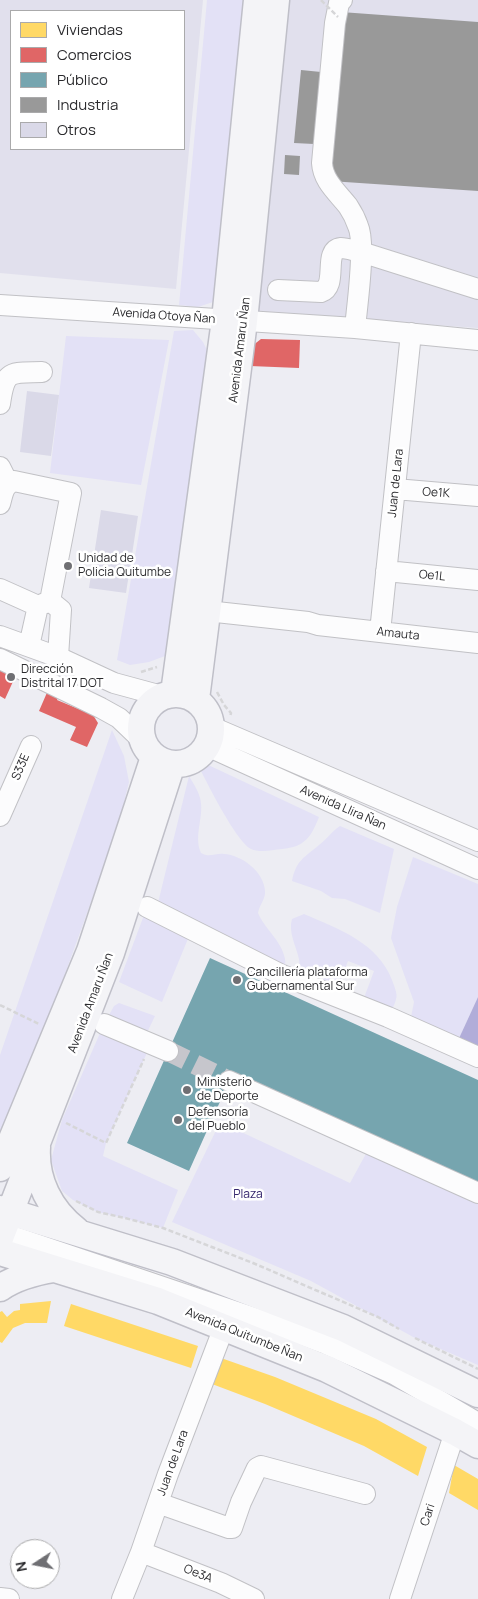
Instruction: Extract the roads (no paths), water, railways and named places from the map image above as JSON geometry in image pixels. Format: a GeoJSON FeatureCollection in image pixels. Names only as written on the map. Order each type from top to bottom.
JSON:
{"type":"FeatureCollection","features":[{"type":"Feature","properties":{"kind":"main road","name":"Avenida Amaru Ñan"},"geometry":{"type":"LineString","coordinates":[[177,696],[207,611],[235,321],[257,0]]}},
{"type":"Feature","properties":{"kind":"main road","name":"Avenida Amaru Ñan"},"geometry":{"type":"LineString","coordinates":[[177,696],[235,321],[276,0]]}},
{"type":"Feature","properties":{"kind":"main road"},"geometry":{"type":"LineString","coordinates":[[177,696],[207,711],[209,737],[198,757],[186,763],[156,754],[141,728],[144,715],[151,704],[177,696]]}},
{"type":"Feature","properties":{"kind":"main road","name":"Avenida Amaru Ñan"},"geometry":{"type":"LineString","coordinates":[[2,1229],[111,953],[156,754]]}},
{"type":"Feature","properties":{"kind":"main road","name":"Avenida Amaru Ñan"},"geometry":{"type":"LineString","coordinates":[[0,1168],[5,1147],[90,952],[156,754]]}},
{"type":"Feature","properties":{"kind":"main road"},"geometry":{"type":"LineString","coordinates":[[38,1140],[38,1167],[45,1193],[60,1216],[81,1234]]}},
{"type":"Feature","properties":{"kind":"main road"},"geometry":{"type":"LineString","coordinates":[[2,1229],[81,1234],[172,1262],[343,1328],[478,1394]]}},
{"type":"Feature","properties":{"kind":"main road","name":"Avenida Quitumbe Ñan"},"geometry":{"type":"LineString","coordinates":[[2,1229],[57,1269],[158,1301],[327,1368],[467,1427],[478,1445]]}},
{"type":"Feature","properties":{"kind":"main road"},"geometry":{"type":"LineString","coordinates":[[0,1288],[21,1277],[57,1269]]}},
{"type":"Feature","properties":{"kind":"street"},"geometry":{"type":"LineString","coordinates":[[340,9],[339,3],[334,23],[322,163],[323,172],[328,183],[349,207],[360,229],[361,252],[355,328]]}},
{"type":"Feature","properties":{"kind":"street"},"geometry":{"type":"LineString","coordinates":[[278,290],[322,292],[326,290],[329,286],[332,255],[341,248],[361,252],[478,289]]}},
{"type":"Feature","properties":{"kind":"street","name":"Avenida Otoya Ñan"},"geometry":{"type":"LineString","coordinates":[[0,306],[355,328],[478,340]]}},
{"type":"Feature","properties":{"kind":"street","name":"Juan de Lara"},"geometry":{"type":"LineString","coordinates":[[380,632],[411,333]]}},
{"type":"Feature","properties":{"kind":"street"},"geometry":{"type":"LineString","coordinates":[[0,404],[3,384],[8,377],[17,373],[42,372]]}},
{"type":"Feature","properties":{"kind":"street"},"geometry":{"type":"LineString","coordinates":[[0,504],[4,488],[4,475]]}},
{"type":"Feature","properties":{"kind":"street"},"geometry":{"type":"LineString","coordinates":[[4,475],[14,481],[71,493],[44,603],[29,646]]}},
{"type":"Feature","properties":{"kind":"street","name":"Oe1K"},"geometry":{"type":"LineString","coordinates":[[395,490],[478,496]]}},
{"type":"Feature","properties":{"kind":"street","name":"Oe1L"},"geometry":{"type":"LineString","coordinates":[[386,571],[478,580]]}},
{"type":"Feature","properties":{"kind":"street"},"geometry":{"type":"LineString","coordinates":[[0,589],[61,610],[58,657]]}},
{"type":"Feature","properties":{"kind":"street","name":"Amauta"},"geometry":{"type":"LineString","coordinates":[[207,611],[478,644]]}},
{"type":"Feature","properties":{"kind":"street"},"geometry":{"type":"LineString","coordinates":[[0,636],[58,657],[114,683],[177,696]]}},
{"type":"Feature","properties":{"kind":"street"},"geometry":{"type":"LineString","coordinates":[[0,659],[119,718],[156,754]]}},
{"type":"Feature","properties":{"kind":"street","name":"Avenida Llira Ñan"},"geometry":{"type":"LineString","coordinates":[[209,737],[478,841]]}},
{"type":"Feature","properties":{"kind":"street","name":"Avenida Llira Ñan"},"geometry":{"type":"LineString","coordinates":[[209,737],[478,869]]}},
{"type":"Feature","properties":{"kind":"street","name":"S33E"},"geometry":{"type":"LineString","coordinates":[[0,816],[31,746]]}},
{"type":"Feature","properties":{"kind":"street"},"geometry":{"type":"LineString","coordinates":[[147,907],[282,975],[388,1017],[478,1057]]}},
{"type":"Feature","properties":{"kind":"street"},"geometry":{"type":"LineString","coordinates":[[104,1024],[159,1048]]}},
{"type":"Feature","properties":{"kind":"street"},"geometry":{"type":"LineString","coordinates":[[229,1081],[478,1193]]}},
{"type":"Feature","properties":{"kind":"street"},"geometry":{"type":"LineString","coordinates":[[2,1229],[326,1344],[394,1374],[467,1427]]}},
{"type":"Feature","properties":{"kind":"street","name":"Juan de Lara"},"geometry":{"type":"LineString","coordinates":[[121,1594],[142,1552],[158,1503],[163,1472],[197,1381],[224,1327]]}},
{"type":"Feature","properties":{"kind":"street","name":"Cari"},"geometry":{"type":"LineString","coordinates":[[400,1599],[467,1427]]}},
{"type":"Feature","properties":{"kind":"street"},"geometry":{"type":"LineString","coordinates":[[158,1503],[232,1528],[241,1502],[257,1468],[261,1466],[365,1494]]}},
{"type":"Feature","properties":{"kind":"street","name":"Oe3A"},"geometry":{"type":"LineString","coordinates":[[142,1552],[221,1583],[254,1599]]}},
{"type":"Feature","properties":{"kind":"street"},"geometry":{"type":"LineString","coordinates":[[0,1598],[9,1599]]}},
{"type":"Feature","properties":{"kind":"tunnel"},"geometry":{"type":"LineString","coordinates":[[168,1051],[229,1081]]}},
{"type":"Feature","properties":{"kind":"place","name":"Unidad de Policia Quitumbe"},"geometry":{"type":"Point","coordinates":[68,566]}},
{"type":"Feature","properties":{"kind":"place","name":"Dirección Distrital 17 DOT"},"geometry":{"type":"Point","coordinates":[11,677]}},
{"type":"Feature","properties":{"kind":"place","name":"Cancillería plataforma Gubernamental Sur"},"geometry":{"type":"Point","coordinates":[237,980]}},
{"type":"Feature","properties":{"kind":"place","name":"Ministerio de Deporte"},"geometry":{"type":"Point","coordinates":[187,1090]}},
{"type":"Feature","properties":{"kind":"place","name":"Defensoría del Pueblo"},"geometry":{"type":"Point","coordinates":[178,1120]}},
{"type":"Feature","properties":{"kind":"park label","name":"Plaza"},"geometry":{"type":"Point","coordinates":[248,1195]}}]}
